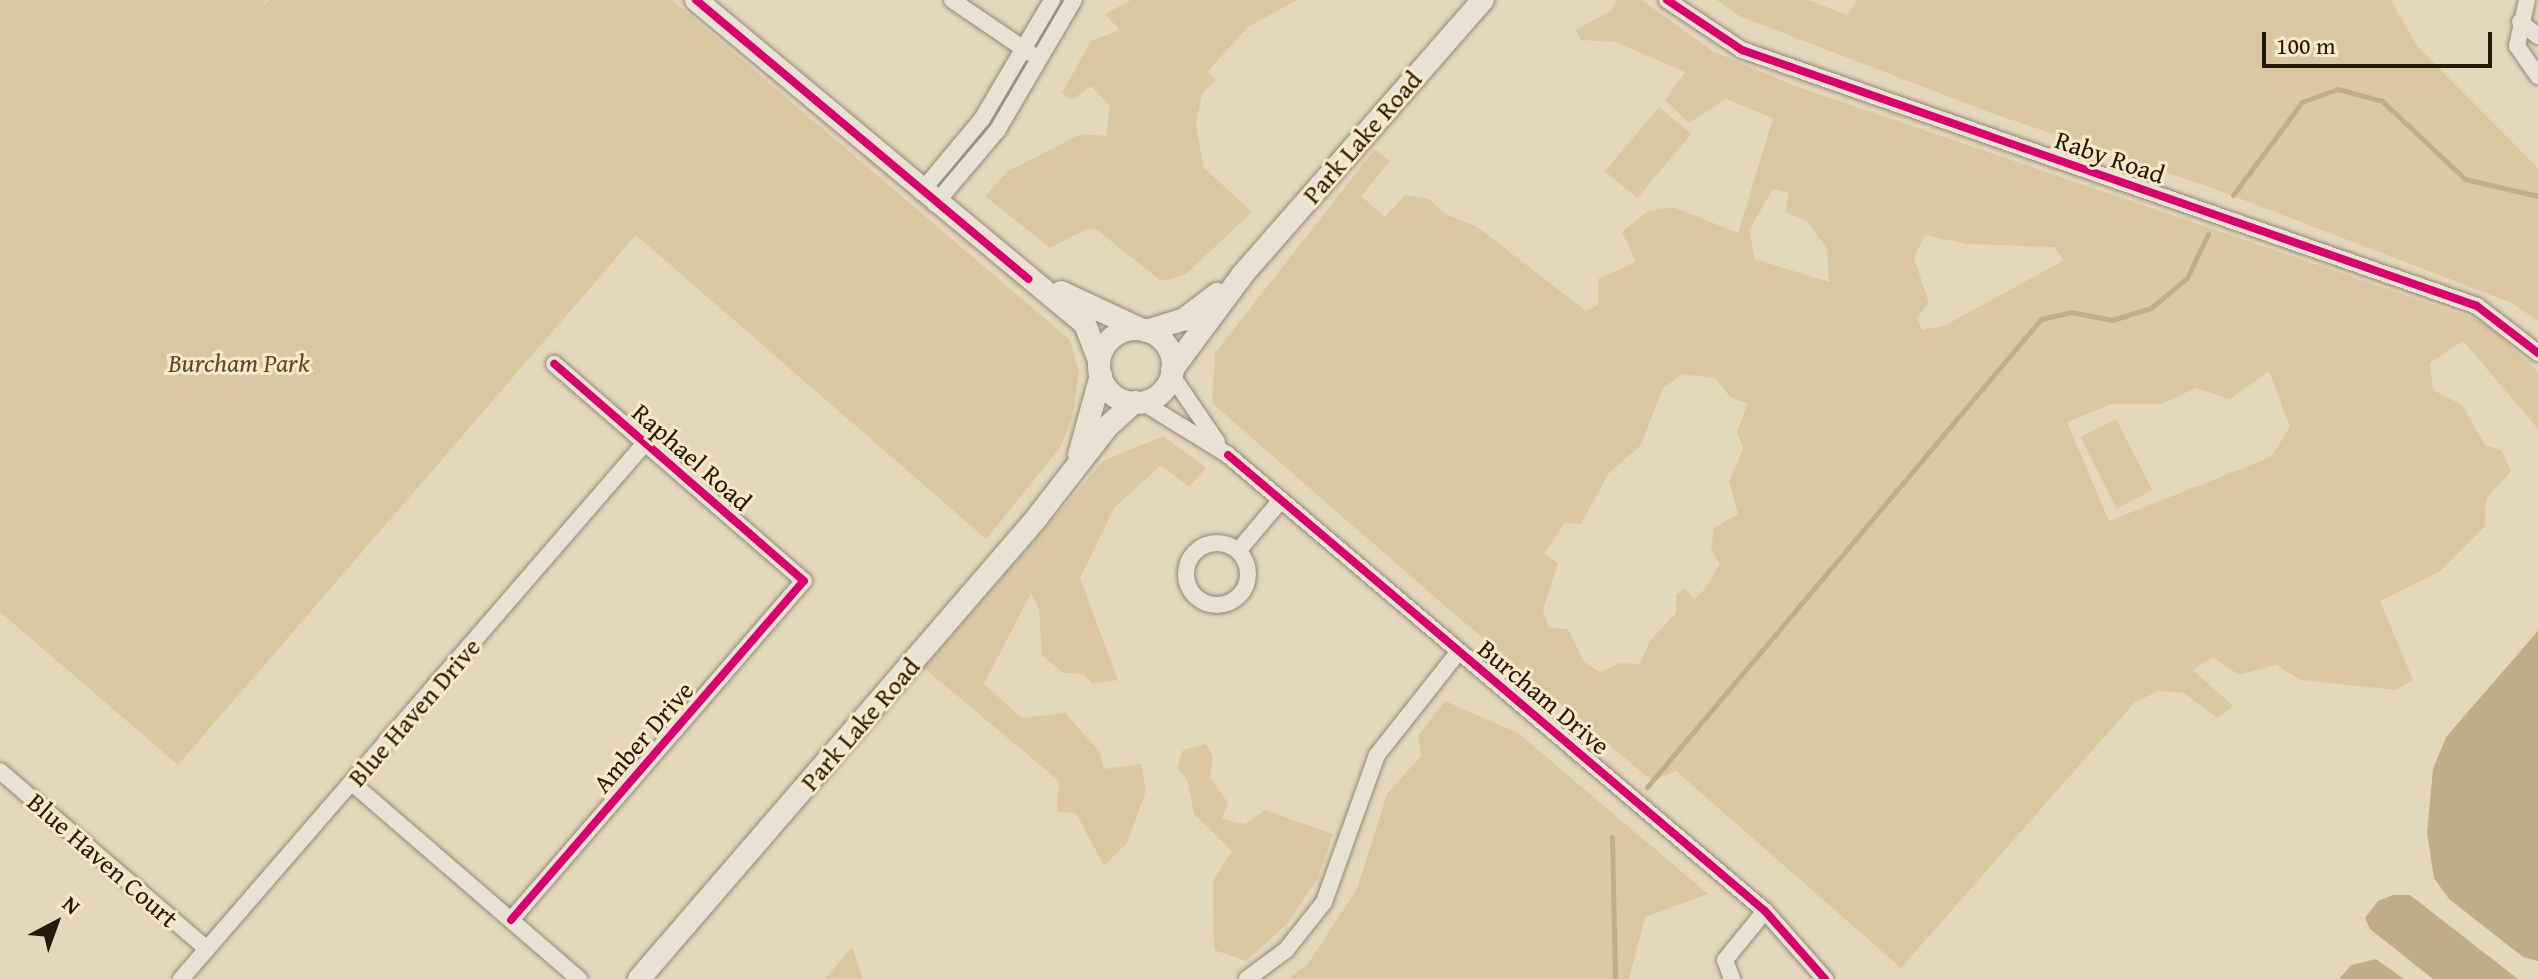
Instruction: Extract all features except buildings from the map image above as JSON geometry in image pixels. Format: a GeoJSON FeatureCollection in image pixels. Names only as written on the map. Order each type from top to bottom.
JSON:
{"type":"FeatureCollection","features":[{"type":"Feature","properties":{"kind":"street"},"geometry":{"type":"LineString","coordinates":[[696,0],[928,198],[1092,332],[1100,368],[1110,392],[1138,402],[1160,394],[1172,373],[1167,345],[1142,330],[1029,279]]}},
{"type":"Feature","properties":{"kind":"street"},"geometry":{"type":"LineString","coordinates":[[952,0],[1039,59]]}},
{"type":"Feature","properties":{"kind":"street"},"geometry":{"type":"LineString","coordinates":[[928,198],[982,119],[1052,0]]}},
{"type":"Feature","properties":{"kind":"street"},"geometry":{"type":"LineString","coordinates":[[928,198],[997,131],[1074,0]]}},
{"type":"Feature","properties":{"kind":"street","name":"Park Lake Road"},"geometry":{"type":"LineString","coordinates":[[1172,373],[1243,274],[1483,0]]}},
{"type":"Feature","properties":{"kind":"street","name":"Raby Road"},"geometry":{"type":"LineString","coordinates":[[1667,0],[1742,50],[2477,306],[2538,353]]}},
{"type":"Feature","properties":{"kind":"street"},"geometry":{"type":"LineString","coordinates":[[2527,0],[2520,22],[2520,55],[2538,76]]}},
{"type":"Feature","properties":{"kind":"street"},"geometry":{"type":"LineString","coordinates":[[2520,22],[2538,36]]}},
{"type":"Feature","properties":{"kind":"street","name":"Park Lake Road"},"geometry":{"type":"LineString","coordinates":[[1142,330],[1183,320],[1243,274]]}},
{"type":"Feature","properties":{"kind":"street"},"geometry":{"type":"LineString","coordinates":[[1100,368],[1110,339],[1142,330]]}},
{"type":"Feature","properties":{"kind":"street","name":"Raphael Road"},"geometry":{"type":"LineString","coordinates":[[554,364],[804,581]]}},
{"type":"Feature","properties":{"kind":"street","name":"Park Lake Road"},"geometry":{"type":"LineString","coordinates":[[1077,465],[1100,368]]}},
{"type":"Feature","properties":{"kind":"street","name":"Burcham Drive"},"geometry":{"type":"LineString","coordinates":[[1172,373],[1188,408],[1228,455],[1765,911],[1825,979]]}},
{"type":"Feature","properties":{"kind":"street","name":"Park Lake Road"},"geometry":{"type":"LineString","coordinates":[[639,979],[1077,465],[1138,402]]}},
{"type":"Feature","properties":{"kind":"street","name":"Burcham Drive"},"geometry":{"type":"LineString","coordinates":[[1138,402],[1228,455]]}},
{"type":"Feature","properties":{"kind":"street","name":"Blue Haven Drive"},"geometry":{"type":"LineString","coordinates":[[181,979],[645,443]]}},
{"type":"Feature","properties":{"kind":"street"},"geometry":{"type":"LineString","coordinates":[[1238,551],[1281,500]]}},
{"type":"Feature","properties":{"kind":"street","name":"Amber Drive"},"geometry":{"type":"LineString","coordinates":[[511,920],[804,581]]}},
{"type":"Feature","properties":{"kind":"street"},"geometry":{"type":"LineString","coordinates":[[1247,979],[1286,950],[1318,910],[1377,755],[1459,651]]}},
{"type":"Feature","properties":{"kind":"street","name":"Blue Haven Court"},"geometry":{"type":"LineString","coordinates":[[0,771],[207,949]]}},
{"type":"Feature","properties":{"kind":"street"},"geometry":{"type":"LineString","coordinates":[[352,783],[579,979]]}},
{"type":"Feature","properties":{"kind":"street"},"geometry":{"type":"LineString","coordinates":[[1732,979],[1725,960],[1765,911]]}},
{"type":"Feature","properties":{"kind":"green space","name":"Burcham Park"},"geometry":{"type":"Polygon","coordinates":[[[0,0],[266,0],[263,6],[269,0],[672,0],[1070,340],[1079,372],[1073,415],[1060,448],[986,539],[636,235],[178,765],[0,612],[0,0]]]}},
{"type":"Feature","properties":{"kind":"green space"},"geometry":{"type":"Polygon","coordinates":[[[1131,0],[1297,0],[1248,27],[1207,72],[1216,80],[1202,93],[1196,126],[1204,168],[1252,212],[1185,275],[1161,281],[1097,230],[1086,229],[1050,248],[985,196],[1008,171],[1081,134],[1106,136],[1110,106],[1091,86],[1072,100],[1062,93],[1091,41],[1120,30],[1105,14],[1131,0]]]}},
{"type":"Feature","properties":{"kind":"green space"},"geometry":{"type":"Polygon","coordinates":[[[1617,0],[1642,0],[1712,51],[1798,87],[2484,322],[2538,371],[2538,429],[2463,341],[2430,363],[2433,390],[2462,405],[2485,445],[2502,451],[2511,471],[2486,499],[2485,526],[2439,572],[2380,601],[2413,680],[2396,690],[2301,680],[2276,665],[2239,675],[2213,657],[2193,670],[2233,706],[2217,718],[2184,693],[2159,691],[2135,702],[1901,968],[1676,771],[1652,781],[1212,403],[1215,353],[1375,149],[1390,161],[1361,196],[1385,217],[1405,195],[1429,199],[1445,214],[1476,226],[1586,311],[1598,305],[1598,279],[1636,262],[1622,232],[1648,211],[1673,207],[1738,233],[1773,118],[1726,99],[1689,123],[1665,100],[1685,72],[1616,42],[1581,40],[1575,30],[1611,11],[1617,0]],[[1773,189],[1749,230],[1755,259],[1829,282],[1827,249],[1807,221],[1785,212],[1789,193],[1773,189]],[[1925,235],[1914,258],[1929,303],[1917,317],[1922,330],[1946,325],[2064,260],[2054,247],[1966,244],[1925,235]],[[2269,371],[2230,399],[2196,388],[2162,404],[2112,404],[2067,422],[2109,521],[2271,457],[2290,427],[2269,371]],[[1683,374],[1663,388],[1641,445],[1608,474],[1581,524],[1565,523],[1544,553],[1558,563],[1543,610],[1549,628],[1568,629],[1584,662],[1600,672],[1620,663],[1640,664],[1650,641],[1676,613],[1676,595],[1685,588],[1694,599],[1705,589],[1720,564],[1711,549],[1714,528],[1738,514],[1729,481],[1743,449],[1737,431],[1748,404],[1730,397],[1715,378],[1683,374]]]}},
{"type":"Feature","properties":{"kind":"green space"},"geometry":{"type":"Polygon","coordinates":[[[1717,0],[1808,0],[1847,15],[1857,0],[2391,0],[2417,46],[2538,168],[2538,321],[2512,303],[2207,186],[1994,114],[1739,16],[1717,0]]]}},
{"type":"Feature","properties":{"kind":"green space"},"geometry":{"type":"Polygon","coordinates":[[[1659,107],[1691,134],[1637,198],[1605,171],[1659,107]]]}},
{"type":"Feature","properties":{"kind":"green space"},"geometry":{"type":"Polygon","coordinates":[[[2116,419],[2152,490],[2117,508],[2080,437],[2116,419]]]}},
{"type":"Feature","properties":{"kind":"green space"},"geometry":{"type":"Polygon","coordinates":[[[1163,436],[1206,468],[1189,487],[1161,465],[1114,508],[1080,578],[1118,680],[1093,684],[1083,674],[1063,673],[1042,655],[1039,609],[1031,593],[984,684],[1022,718],[1065,713],[1100,752],[1104,769],[1141,764],[1146,791],[1127,843],[1104,866],[1076,813],[1057,812],[1059,781],[924,668],[1103,461],[1163,436]]]}},
{"type":"Feature","properties":{"kind":"green space"},"geometry":{"type":"Polygon","coordinates":[[[1445,701],[1518,733],[1708,894],[1645,917],[1629,979],[1287,979],[1307,965],[1357,889],[1387,794],[1421,756],[1418,736],[1445,701]]]}},
{"type":"Feature","properties":{"kind":"green space"},"geometry":{"type":"Polygon","coordinates":[[[1206,744],[1213,756],[1210,777],[1228,803],[1222,819],[1245,824],[1265,810],[1333,834],[1318,878],[1287,924],[1246,961],[1214,950],[1213,881],[1232,851],[1194,814],[1187,779],[1177,768],[1183,750],[1206,744]]]}},
{"type":"Feature","properties":{"kind":"green space"},"geometry":{"type":"Polygon","coordinates":[[[852,947],[863,979],[825,979],[852,947]]]}},
{"type":"Feature","properties":{"kind":"shaded area"},"geometry":{"type":"Polygon","coordinates":[[[2538,631],[2538,961],[2523,957],[2449,899],[2434,878],[2427,833],[2433,769],[2446,737],[2538,631]]]}},
{"type":"Feature","properties":{"kind":"shaded area"},"geometry":{"type":"Polygon","coordinates":[[[2393,895],[2410,895],[2518,979],[2433,979],[2370,929],[2365,918],[2378,901],[2393,895]]]}},
{"type":"Feature","properties":{"kind":"shaded area"},"geometry":{"type":"Polygon","coordinates":[[[2376,959],[2404,979],[2339,979],[2351,965],[2376,959]]]}},
{"type":"Feature","properties":{"kind":"waterway"},"geometry":{"type":"LineString","coordinates":[[2233,195],[2302,102],[2338,89],[2382,101],[2465,179],[2538,196]]}},
{"type":"Feature","properties":{"kind":"waterway"},"geometry":{"type":"LineString","coordinates":[[1647,787],[2041,319],[2071,312],[2112,320],[2151,308],[2187,278],[2208,234]]}},
{"type":"Feature","properties":{"kind":"waterway"},"geometry":{"type":"LineString","coordinates":[[1612,837],[1615,979]]}},
{"type":"Feature","properties":{"kind":"cycle path"},"geometry":{"type":"LineString","coordinates":[[696,0],[1029,279]]}},
{"type":"Feature","properties":{"kind":"cycle path"},"geometry":{"type":"LineString","coordinates":[[1667,0],[1742,50],[2477,306],[2538,353]]}},
{"type":"Feature","properties":{"kind":"cycle path"},"geometry":{"type":"LineString","coordinates":[[511,920],[804,581],[554,364]]}},
{"type":"Feature","properties":{"kind":"cycle path"},"geometry":{"type":"LineString","coordinates":[[1228,455],[1765,911],[1825,979]]}}]}
